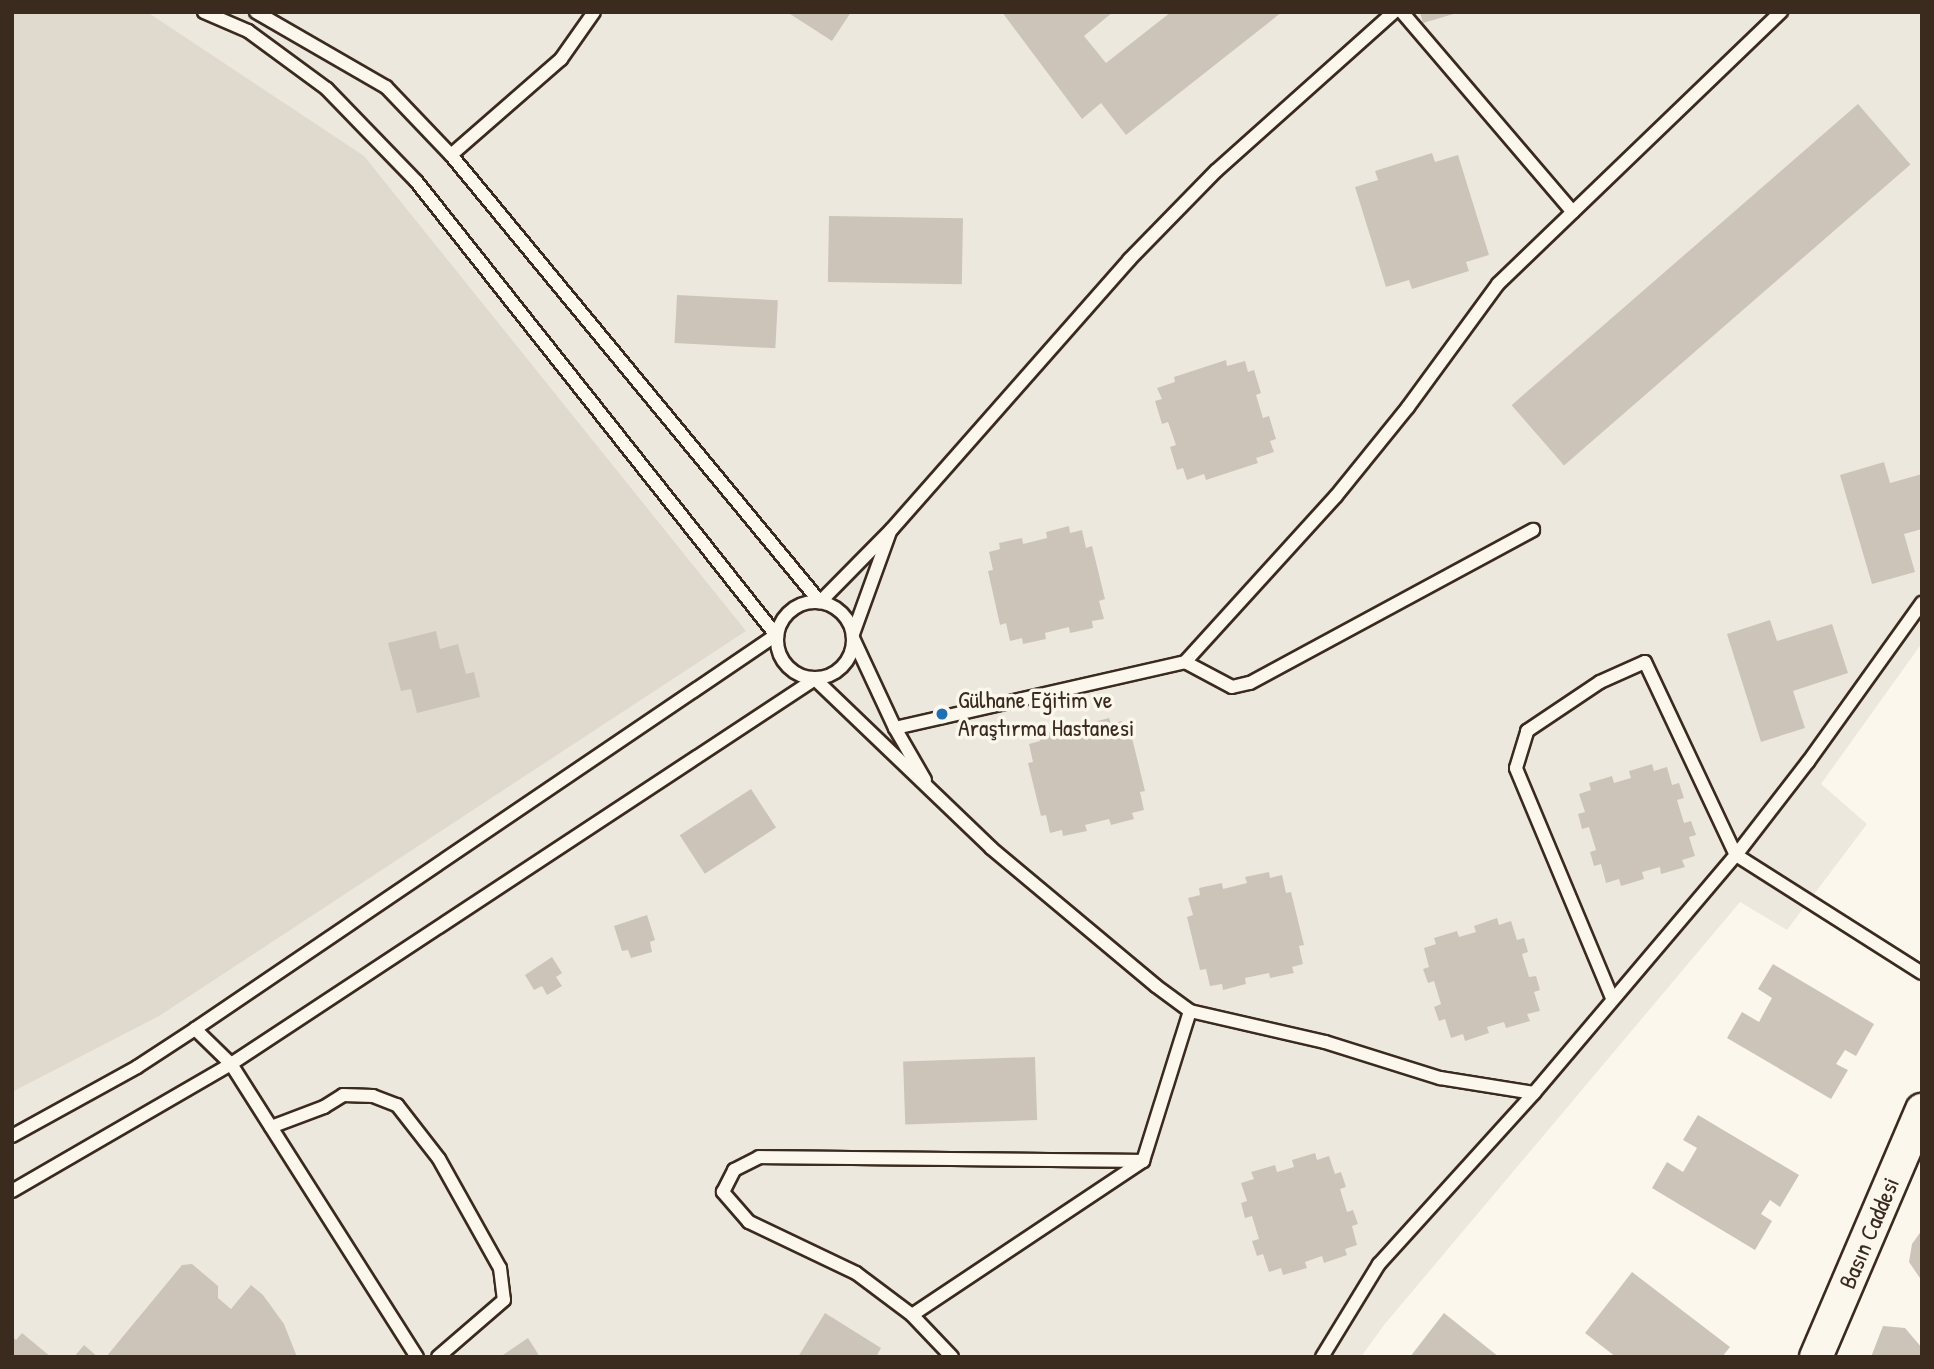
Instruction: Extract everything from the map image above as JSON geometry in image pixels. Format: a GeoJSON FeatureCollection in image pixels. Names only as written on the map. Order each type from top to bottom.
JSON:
{"type":"FeatureCollection","features":[{"type":"Feature","properties":{"kind":"street","name":"Basın Caddesi"},"geometry":{"type":"LineString","coordinates":[[1816,1357],[1922,1110]]}},
{"type":"Feature","properties":{"kind":"lane"},"geometry":{"type":"LineString","coordinates":[[204,12],[248,31],[327,89],[415,181],[776,635],[781,660],[790,670],[815,679],[1002,857],[1156,986],[1190,1011],[1325,1042],[1440,1078],[1535,1093]]}},
{"type":"Feature","properties":{"kind":"lane"},"geometry":{"type":"LineString","coordinates":[[256,12],[386,87],[452,155],[820,602],[842,613],[895,728],[933,792]]}},
{"type":"Feature","properties":{"kind":"lane"},"geometry":{"type":"LineString","coordinates":[[452,155],[561,59],[594,12]]}},
{"type":"Feature","properties":{"kind":"lane"},"geometry":{"type":"LineString","coordinates":[[12,1136],[136,1067],[195,1029],[776,635],[787,613],[808,602],[820,602],[891,529],[1129,260],[1216,171],[1394,12]]}},
{"type":"Feature","properties":{"kind":"lane"},"geometry":{"type":"LineString","coordinates":[[1402,12],[1573,212]]}},
{"type":"Feature","properties":{"kind":"lane"},"geometry":{"type":"LineString","coordinates":[[895,728],[1185,662],[1336,496],[1408,407],[1499,284],[1781,12]]}},
{"type":"Feature","properties":{"kind":"lane"},"geometry":{"type":"LineString","coordinates":[[12,1191],[231,1063],[815,679],[839,670],[848,660],[853,636],[891,529]]}},
{"type":"Feature","properties":{"kind":"lane"},"geometry":{"type":"LineString","coordinates":[[1185,662],[1232,687],[1250,683],[1533,530]]}},
{"type":"Feature","properties":{"kind":"lane"},"geometry":{"type":"LineString","coordinates":[[1322,1357],[1379,1264],[1535,1093],[1612,998],[1736,855],[1808,762],[1922,603]]}},
{"type":"Feature","properties":{"kind":"lane"},"geometry":{"type":"LineString","coordinates":[[1612,998],[1516,768],[1527,731],[1600,682],[1646,662],[1736,855],[1922,973]]}},
{"type":"Feature","properties":{"kind":"lane"},"geometry":{"type":"LineString","coordinates":[[912,1315],[1143,1161],[1190,1011]]}},
{"type":"Feature","properties":{"kind":"lane"},"geometry":{"type":"LineString","coordinates":[[195,1029],[231,1063],[417,1357]]}},
{"type":"Feature","properties":{"kind":"lane"},"geometry":{"type":"LineString","coordinates":[[271,1127],[324,1107],[343,1095],[373,1096],[397,1105],[439,1160],[500,1268],[504,1300],[438,1357]]}},
{"type":"Feature","properties":{"kind":"lane"},"geometry":{"type":"LineString","coordinates":[[953,1357],[912,1315],[856,1273],[749,1222],[723,1192],[734,1170],[759,1157],[1143,1161]]}},
{"type":"Feature","properties":{"kind":"shaded area","name":"Gülhane Eğitim ve Araştırma Hastanesi"},"geometry":{"type":"Polygon","coordinates":[[[12,12],[1922,12],[1922,643],[1821,784],[1867,824],[1787,930],[1740,902],[1384,1325],[1361,1357],[12,1357],[12,12]]]}},
{"type":"Feature","properties":{"kind":"shaded area"},"geometry":{"type":"Polygon","coordinates":[[[12,12],[147,12],[364,156],[746,631],[159,1016],[12,1092],[12,12]]]}},
{"type":"Feature","properties":{"kind":"building"},"geometry":{"type":"Polygon","coordinates":[[[787,12],[851,12],[832,41],[787,12]]]}},
{"type":"Feature","properties":{"kind":"building"},"geometry":{"type":"Polygon","coordinates":[[[1002,12],[1113,12],[1084,36],[1106,63],[1171,12],[1282,12],[1126,135],[1101,103],[1082,119],[1002,12]]]}},
{"type":"Feature","properties":{"kind":"building"},"geometry":{"type":"Polygon","coordinates":[[[1420,12],[1457,12],[1457,13],[1423,23],[1420,12]]]}},
{"type":"Feature","properties":{"kind":"building"},"geometry":{"type":"Polygon","coordinates":[[[1858,104],[1910,164],[1564,466],[1512,405],[1858,104]]]}},
{"type":"Feature","properties":{"kind":"building"},"geometry":{"type":"Polygon","coordinates":[[[1432,153],[1435,162],[1458,155],[1489,255],[1466,262],[1469,271],[1412,289],[1409,280],[1386,287],[1355,187],[1378,180],[1375,171],[1432,153]]]}},
{"type":"Feature","properties":{"kind":"building"},"geometry":{"type":"Polygon","coordinates":[[[829,216],[963,218],[962,284],[828,282],[829,216]]]}},
{"type":"Feature","properties":{"kind":"building"},"geometry":{"type":"Polygon","coordinates":[[[677,295],[778,300],[775,348],[674,343],[677,295]]]}},
{"type":"Feature","properties":{"kind":"building"},"geometry":{"type":"Polygon","coordinates":[[[1226,360],[1227,366],[1245,361],[1248,372],[1254,370],[1261,393],[1256,395],[1263,418],[1269,416],[1276,439],[1270,441],[1274,452],[1256,458],[1258,463],[1206,480],[1204,474],[1187,480],[1183,468],[1177,470],[1170,447],[1176,445],[1168,422],[1162,424],[1155,401],[1162,399],[1157,388],[1175,382],[1174,377],[1226,360]]]}},
{"type":"Feature","properties":{"kind":"building"},"geometry":{"type":"Polygon","coordinates":[[[1884,462],[1890,483],[1922,474],[1922,529],[1904,534],[1915,572],[1872,584],[1840,475],[1884,462]]]}},
{"type":"Feature","properties":{"kind":"building"},"geometry":{"type":"Polygon","coordinates":[[[1069,526],[1070,533],[1082,530],[1086,548],[1092,546],[1105,599],[1099,601],[1104,619],[1092,621],[1093,628],[1070,633],[1069,627],[1045,633],[1046,639],[1023,644],[1022,638],[1010,641],[1006,623],[1000,625],[988,571],[993,570],[989,552],[1000,549],[999,543],[1022,538],[1023,544],[1047,538],[1046,532],[1069,526]]]}},
{"type":"Feature","properties":{"kind":"building"},"geometry":{"type":"Polygon","coordinates":[[[1770,620],[1777,641],[1832,624],[1848,673],[1793,691],[1805,728],[1761,742],[1727,634],[1770,620]]]}},
{"type":"Feature","properties":{"kind":"building"},"geometry":{"type":"Polygon","coordinates":[[[436,631],[440,649],[458,644],[466,674],[474,672],[480,697],[417,713],[411,689],[401,691],[388,643],[436,631]]]}},
{"type":"Feature","properties":{"kind":"building"},"geometry":{"type":"Polygon","coordinates":[[[1109,718],[1111,724],[1122,721],[1126,739],[1132,738],[1145,791],[1140,792],[1144,810],[1132,813],[1134,819],[1111,825],[1109,819],[1085,825],[1087,831],[1063,836],[1062,830],[1050,833],[1046,815],[1041,816],[1028,763],[1033,762],[1029,744],[1040,741],[1039,735],[1062,729],[1064,735],[1087,730],[1086,724],[1109,718]]]}},
{"type":"Feature","properties":{"kind":"building"},"geometry":{"type":"Polygon","coordinates":[[[1652,764],[1654,771],[1667,767],[1672,785],[1679,783],[1684,798],[1677,800],[1684,823],[1691,821],[1696,835],[1689,837],[1695,856],[1682,860],[1685,867],[1661,874],[1660,867],[1642,872],[1644,879],[1621,886],[1619,879],[1606,883],[1601,864],[1594,866],[1590,852],[1596,850],[1589,827],[1582,829],[1578,814],[1585,812],[1579,794],[1591,790],[1589,783],[1612,776],[1614,783],[1631,778],[1629,771],[1652,764]]]}},
{"type":"Feature","properties":{"kind":"building"},"geometry":{"type":"Polygon","coordinates":[[[751,789],[776,828],[705,874],[680,835],[751,789]]]}},
{"type":"Feature","properties":{"kind":"building"},"geometry":{"type":"Polygon","coordinates":[[[1269,872],[1270,878],[1282,875],[1286,893],[1291,892],[1304,945],[1299,946],[1303,964],[1292,967],[1294,973],[1270,978],[1269,973],[1245,978],[1246,984],[1223,990],[1222,984],[1210,986],[1206,969],[1200,970],[1187,917],[1193,915],[1188,898],[1200,895],[1199,888],[1222,883],[1223,889],[1247,883],[1245,877],[1269,872]]]}},
{"type":"Feature","properties":{"kind":"building"},"geometry":{"type":"Polygon","coordinates":[[[647,915],[655,940],[650,942],[652,952],[631,958],[628,950],[622,951],[614,926],[647,915]]]}},
{"type":"Feature","properties":{"kind":"building"},"geometry":{"type":"Polygon","coordinates":[[[1497,918],[1499,925],[1511,921],[1517,940],[1524,938],[1528,952],[1522,954],[1529,977],[1536,976],[1540,990],[1534,992],[1540,1011],[1527,1014],[1530,1021],[1506,1028],[1504,1022],[1487,1027],[1489,1033],[1465,1041],[1463,1034],[1451,1038],[1445,1019],[1439,1021],[1434,1007],[1441,1004],[1434,981],[1428,983],[1423,969],[1429,967],[1424,948],[1436,944],[1434,938],[1457,931],[1459,937],[1476,932],[1474,926],[1497,918]]]}},
{"type":"Feature","properties":{"kind":"building"},"geometry":{"type":"Polygon","coordinates":[[[552,957],[562,973],[556,977],[562,986],[547,995],[542,986],[534,990],[525,975],[552,957]]]}},
{"type":"Feature","properties":{"kind":"building"},"geometry":{"type":"Polygon","coordinates":[[[1773,964],[1874,1024],[1856,1056],[1845,1050],[1836,1064],[1848,1070],[1831,1099],[1727,1038],[1742,1012],[1759,1022],[1772,998],[1758,989],[1773,964]]]}},
{"type":"Feature","properties":{"kind":"building"},"geometry":{"type":"Polygon","coordinates":[[[1035,1057],[1037,1120],[905,1125],[903,1062],[1035,1057]]]}},
{"type":"Feature","properties":{"kind":"building"},"geometry":{"type":"Polygon","coordinates":[[[1698,1115],[1799,1175],[1780,1207],[1770,1200],[1761,1214],[1772,1221],[1755,1250],[1652,1188],[1667,1162],[1683,1172],[1697,1148],[1683,1140],[1698,1115]]]}},
{"type":"Feature","properties":{"kind":"building"},"geometry":{"type":"Polygon","coordinates":[[[1315,1153],[1317,1160],[1329,1156],[1335,1174],[1341,1172],[1346,1187],[1340,1189],[1347,1212],[1353,1210],[1358,1224],[1352,1226],[1357,1245],[1345,1249],[1347,1255],[1324,1263],[1322,1256],[1305,1262],[1307,1268],[1283,1275],[1281,1268],[1269,1272],[1263,1254],[1257,1256],[1252,1241],[1259,1239],[1252,1216],[1245,1218],[1241,1203],[1247,1201],[1241,1183],[1254,1179],[1251,1172],[1275,1165],[1277,1172],[1294,1167],[1292,1160],[1315,1153]]]}},
{"type":"Feature","properties":{"kind":"building"},"geometry":{"type":"Polygon","coordinates":[[[1922,1230],[1922,1281],[1909,1262],[1912,1244],[1922,1230]]]}},
{"type":"Feature","properties":{"kind":"building"},"geometry":{"type":"Polygon","coordinates":[[[192,1264],[218,1286],[218,1298],[231,1309],[251,1285],[263,1295],[284,1324],[297,1357],[106,1357],[182,1265],[192,1264]]]}},
{"type":"Feature","properties":{"kind":"building"},"geometry":{"type":"Polygon","coordinates":[[[1632,1272],[1730,1347],[1722,1357],[1616,1357],[1585,1333],[1632,1272]]]}},
{"type":"Feature","properties":{"kind":"building"},"geometry":{"type":"Polygon","coordinates":[[[825,1313],[881,1348],[876,1357],[798,1357],[825,1313]]]}},
{"type":"Feature","properties":{"kind":"building"},"geometry":{"type":"Polygon","coordinates":[[[1444,1313],[1499,1357],[1410,1357],[1444,1313]]]}},
{"type":"Feature","properties":{"kind":"building"},"geometry":{"type":"Polygon","coordinates":[[[1883,1326],[1905,1328],[1922,1348],[1922,1357],[1871,1357],[1883,1326]]]}},
{"type":"Feature","properties":{"kind":"building"},"geometry":{"type":"Polygon","coordinates":[[[22,1333],[51,1357],[12,1357],[12,1336],[16,1340],[22,1333]]]}},
{"type":"Feature","properties":{"kind":"building"},"geometry":{"type":"Polygon","coordinates":[[[528,1338],[540,1357],[500,1357],[528,1338]]]}},
{"type":"Feature","properties":{"kind":"building"},"geometry":{"type":"Polygon","coordinates":[[[84,1345],[98,1357],[74,1357],[84,1345]]]}},
{"type":"Feature","properties":{"kind":"place","name":"Gülhane Eğitim ve Araştırma Hastanesi"},"geometry":{"type":"Point","coordinates":[942,714]}}]}
